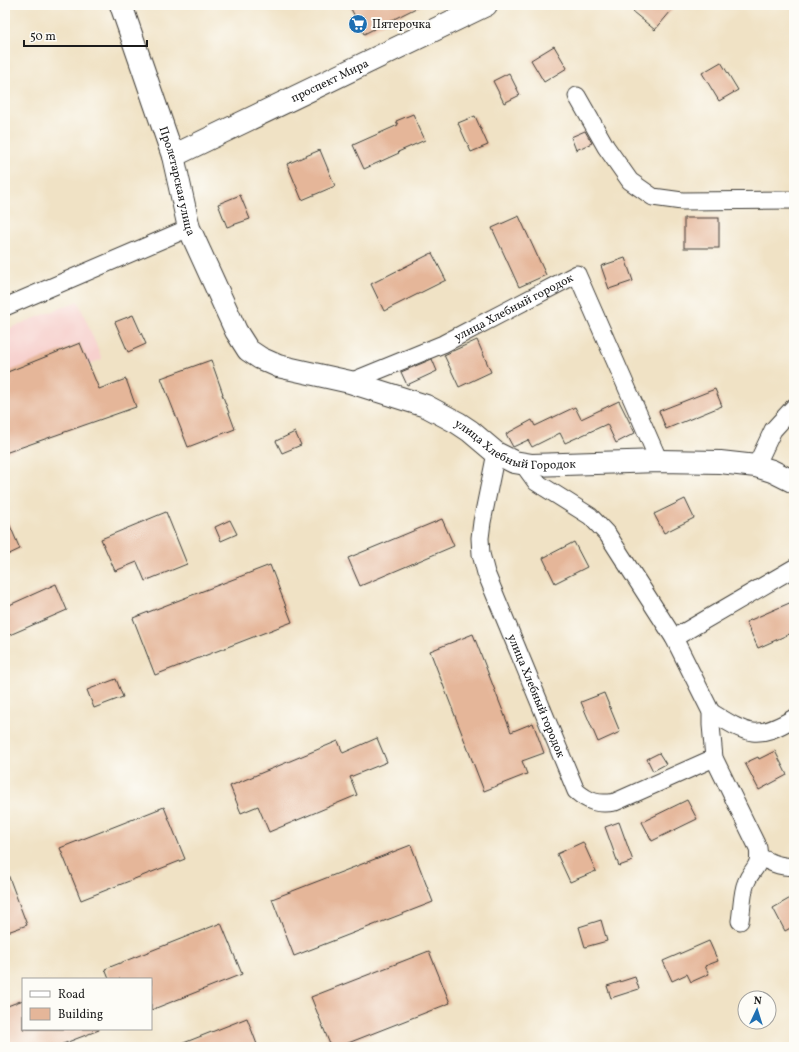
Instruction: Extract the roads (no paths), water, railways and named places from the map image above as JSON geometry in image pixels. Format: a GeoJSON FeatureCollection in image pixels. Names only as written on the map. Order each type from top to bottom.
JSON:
{"type":"FeatureCollection","features":[{"type":"Feature","properties":{"kind":"street","name":"Пролетарская улица"},"geometry":{"type":"LineString","coordinates":[[121,5],[173,156],[189,228],[236,331],[248,350]]}},
{"type":"Feature","properties":{"kind":"street","name":"проспект Мира"},"geometry":{"type":"LineString","coordinates":[[173,156],[486,5]]}},
{"type":"Feature","properties":{"kind":"street"},"geometry":{"type":"LineString","coordinates":[[577,96],[606,147],[630,181],[653,198],[682,201],[794,200]]}},
{"type":"Feature","properties":{"kind":"street"},"geometry":{"type":"LineString","coordinates":[[5,307],[189,228]]}},
{"type":"Feature","properties":{"kind":"street","name":"улица Хлебный городок"},"geometry":{"type":"LineString","coordinates":[[350,382],[443,344],[577,274],[659,461]]}},
{"type":"Feature","properties":{"kind":"street","name":"улица Хлебный Городок"},"geometry":{"type":"LineString","coordinates":[[248,350],[260,358],[278,366],[350,382],[426,406],[470,431],[496,453],[514,462],[532,465],[659,461],[720,462],[756,466],[772,471],[794,482]]}},
{"type":"Feature","properties":{"kind":"street"},"geometry":{"type":"LineString","coordinates":[[756,466],[773,430],[794,407]]}},
{"type":"Feature","properties":{"kind":"street","name":"улица Хлебный городок"},"geometry":{"type":"LineString","coordinates":[[496,453],[482,522],[480,538],[481,554],[489,580],[576,791],[585,798],[596,802],[605,804],[615,802],[714,758]]}},
{"type":"Feature","properties":{"kind":"street","name":"улица Хлебный городок"},"geometry":{"type":"LineString","coordinates":[[523,464],[536,482],[590,516],[608,535],[674,638],[711,712],[714,758],[758,848],[759,857]]}},
{"type":"Feature","properties":{"kind":"street"},"geometry":{"type":"LineString","coordinates":[[674,638],[794,568]]}},
{"type":"Feature","properties":{"kind":"street"},"geometry":{"type":"LineString","coordinates":[[711,712],[737,728],[755,733],[766,732],[777,728],[794,718]]}},
{"type":"Feature","properties":{"kind":"street"},"geometry":{"type":"LineString","coordinates":[[740,921],[746,882],[757,865],[759,857],[777,865],[788,867],[794,866]]}},
{"type":"Feature","properties":{"kind":"place","name":"Пятерочка"},"geometry":{"type":"Point","coordinates":[358,24]}}]}
